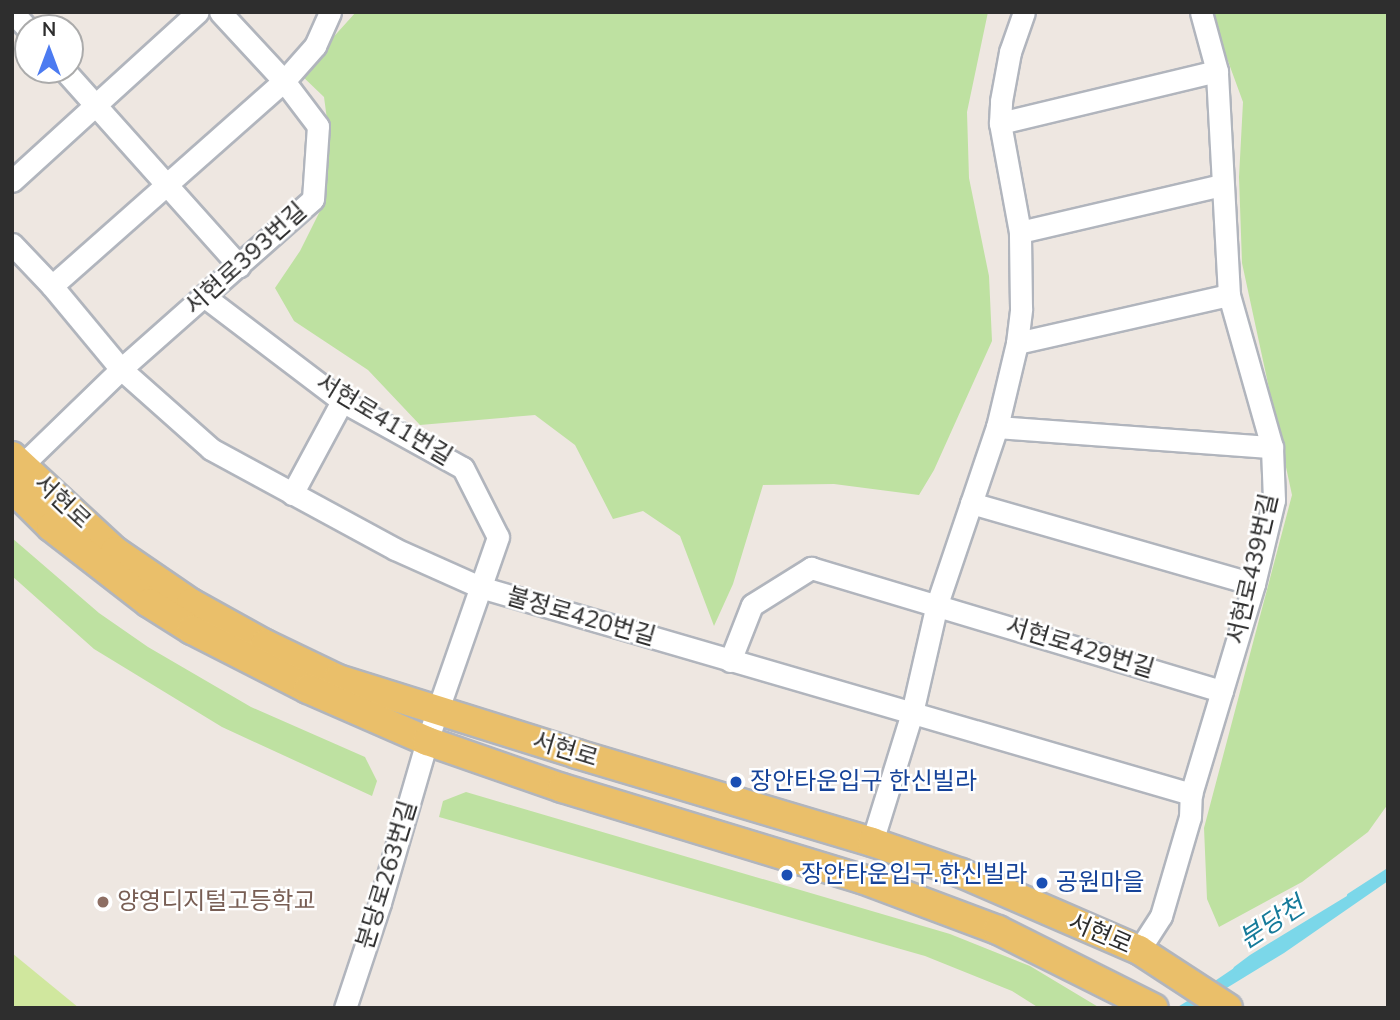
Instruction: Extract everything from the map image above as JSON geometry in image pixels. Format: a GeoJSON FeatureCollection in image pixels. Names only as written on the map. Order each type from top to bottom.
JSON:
{"type":"FeatureCollection","features":[{"type":"Feature","properties":{"kind":"main road","name":"서현로"},"geometry":{"type":"LineString","coordinates":[[16,470],[115,551],[191,603],[265,645],[338,679],[872,842],[961,873],[1150,957],[1228,1008]]}},
{"type":"Feature","properties":{"kind":"main road","name":"서현로"},"geometry":{"type":"LineString","coordinates":[[16,470],[51,527],[105,570],[192,631],[308,689],[427,741],[562,788],[862,879],[998,929],[1145,1002]]}},
{"type":"Feature","properties":{"kind":"street"},"geometry":{"type":"LineString","coordinates":[[12,181],[97,107],[198,12]]}},
{"type":"Feature","properties":{"kind":"street","name":"서현로393번길"},"geometry":{"type":"LineString","coordinates":[[16,470],[121,369],[313,199],[318,126],[284,81],[220,12]]}},
{"type":"Feature","properties":{"kind":"street"},"geometry":{"type":"LineString","coordinates":[[52,286],[284,81],[315,46],[330,12]]}},
{"type":"Feature","properties":{"kind":"street"},"geometry":{"type":"LineString","coordinates":[[872,842],[912,713],[937,604],[997,427],[1017,343],[1021,308],[1020,232],[1000,123],[1010,52],[1024,12]]}},
{"type":"Feature","properties":{"kind":"street","name":"서현로439번길"},"geometry":{"type":"LineString","coordinates":[[1150,957],[1190,817],[1191,794],[1254,584],[1274,500],[1272,447],[1229,295],[1217,71],[1201,12]]}},
{"type":"Feature","properties":{"kind":"street"},"geometry":{"type":"LineString","coordinates":[[1000,123],[1217,71]]}},
{"type":"Feature","properties":{"kind":"street"},"geometry":{"type":"LineString","coordinates":[[76,84],[239,266]]}},
{"type":"Feature","properties":{"kind":"street"},"geometry":{"type":"LineString","coordinates":[[1020,232],[1222,185]]}},
{"type":"Feature","properties":{"kind":"street","name":"불정로420번길"},"geometry":{"type":"LineString","coordinates":[[12,244],[52,286],[121,369],[211,449],[395,549],[480,587],[1191,794]]}},
{"type":"Feature","properties":{"kind":"street"},"geometry":{"type":"LineString","coordinates":[[1017,343],[1229,295]]}},
{"type":"Feature","properties":{"kind":"street","name":"서현로411번길"},"geometry":{"type":"LineString","coordinates":[[205,296],[342,401],[463,468],[498,537],[427,741]]}},
{"type":"Feature","properties":{"kind":"street"},"geometry":{"type":"LineString","coordinates":[[292,494],[342,401]]}},
{"type":"Feature","properties":{"kind":"street"},"geometry":{"type":"LineString","coordinates":[[997,427],[1272,447]]}},
{"type":"Feature","properties":{"kind":"street"},"geometry":{"type":"LineString","coordinates":[[971,503],[1254,584]]}},
{"type":"Feature","properties":{"kind":"street","name":"서현로429번길"},"geometry":{"type":"LineString","coordinates":[[730,661],[752,606],[811,568],[1222,691]]}},
{"type":"Feature","properties":{"kind":"street","name":"분당로263번길"},"geometry":{"type":"LineString","coordinates":[[345,1008],[380,903],[427,741]]}},
{"type":"Feature","properties":{"kind":"green space"},"geometry":{"type":"Polygon","coordinates":[[[356,12],[988,12],[967,112],[969,178],[989,276],[992,341],[934,470],[919,495],[834,484],[763,485],[733,584],[714,626],[680,536],[643,511],[613,519],[575,445],[535,415],[420,425],[368,370],[294,321],[275,288],[300,251],[325,201],[330,142],[324,97],[300,74],[356,12]]]}},
{"type":"Feature","properties":{"kind":"green space"},"geometry":{"type":"Polygon","coordinates":[[[1210,12],[1388,12],[1388,804],[1368,832],[1302,882],[1219,927],[1207,899],[1204,828],[1292,495],[1242,263],[1239,177],[1243,102],[1210,12]]]}},
{"type":"Feature","properties":{"kind":"green space"},"geometry":{"type":"Polygon","coordinates":[[[12,538],[99,613],[148,647],[251,707],[365,757],[377,781],[372,796],[222,727],[94,649],[12,576],[12,538]]]}},
{"type":"Feature","properties":{"kind":"green space"},"geometry":{"type":"Polygon","coordinates":[[[466,792],[950,934],[1030,966],[1100,1008],[1039,1008],[1012,991],[925,956],[439,817],[443,801],[466,792]]]}},
{"type":"Feature","properties":{"kind":"green space"},"geometry":{"type":"Polygon","coordinates":[[[12,953],[79,1008],[12,1008],[12,953]]]}},
{"type":"Feature","properties":{"kind":"water"},"geometry":{"type":"Polygon","coordinates":[[[1388,871],[1388,881],[1284,953],[1194,1008],[1176,1008],[1230,975],[1234,967],[1250,955],[1388,871]]]}},
{"type":"Feature","properties":{"kind":"waterway","name":"분당천"},"geometry":{"type":"LineString","coordinates":[[1349,895],[1388,870]]}},
{"type":"Feature","properties":{"kind":"waterway","name":"분당천"},"geometry":{"type":"LineString","coordinates":[[1212,985],[1236,969]]}},
{"type":"Feature","properties":{"kind":"place","name":"장안타운입구 한신빌라"},"geometry":{"type":"Point","coordinates":[736,782]}},
{"type":"Feature","properties":{"kind":"place","name":"장안타운입구.한신빌라"},"geometry":{"type":"Point","coordinates":[787,875]}},
{"type":"Feature","properties":{"kind":"place","name":"공원마을"},"geometry":{"type":"Point","coordinates":[1042,883]}},
{"type":"Feature","properties":{"kind":"place","name":"양영디지털고등학교"},"geometry":{"type":"Point","coordinates":[103,902]}}]}
